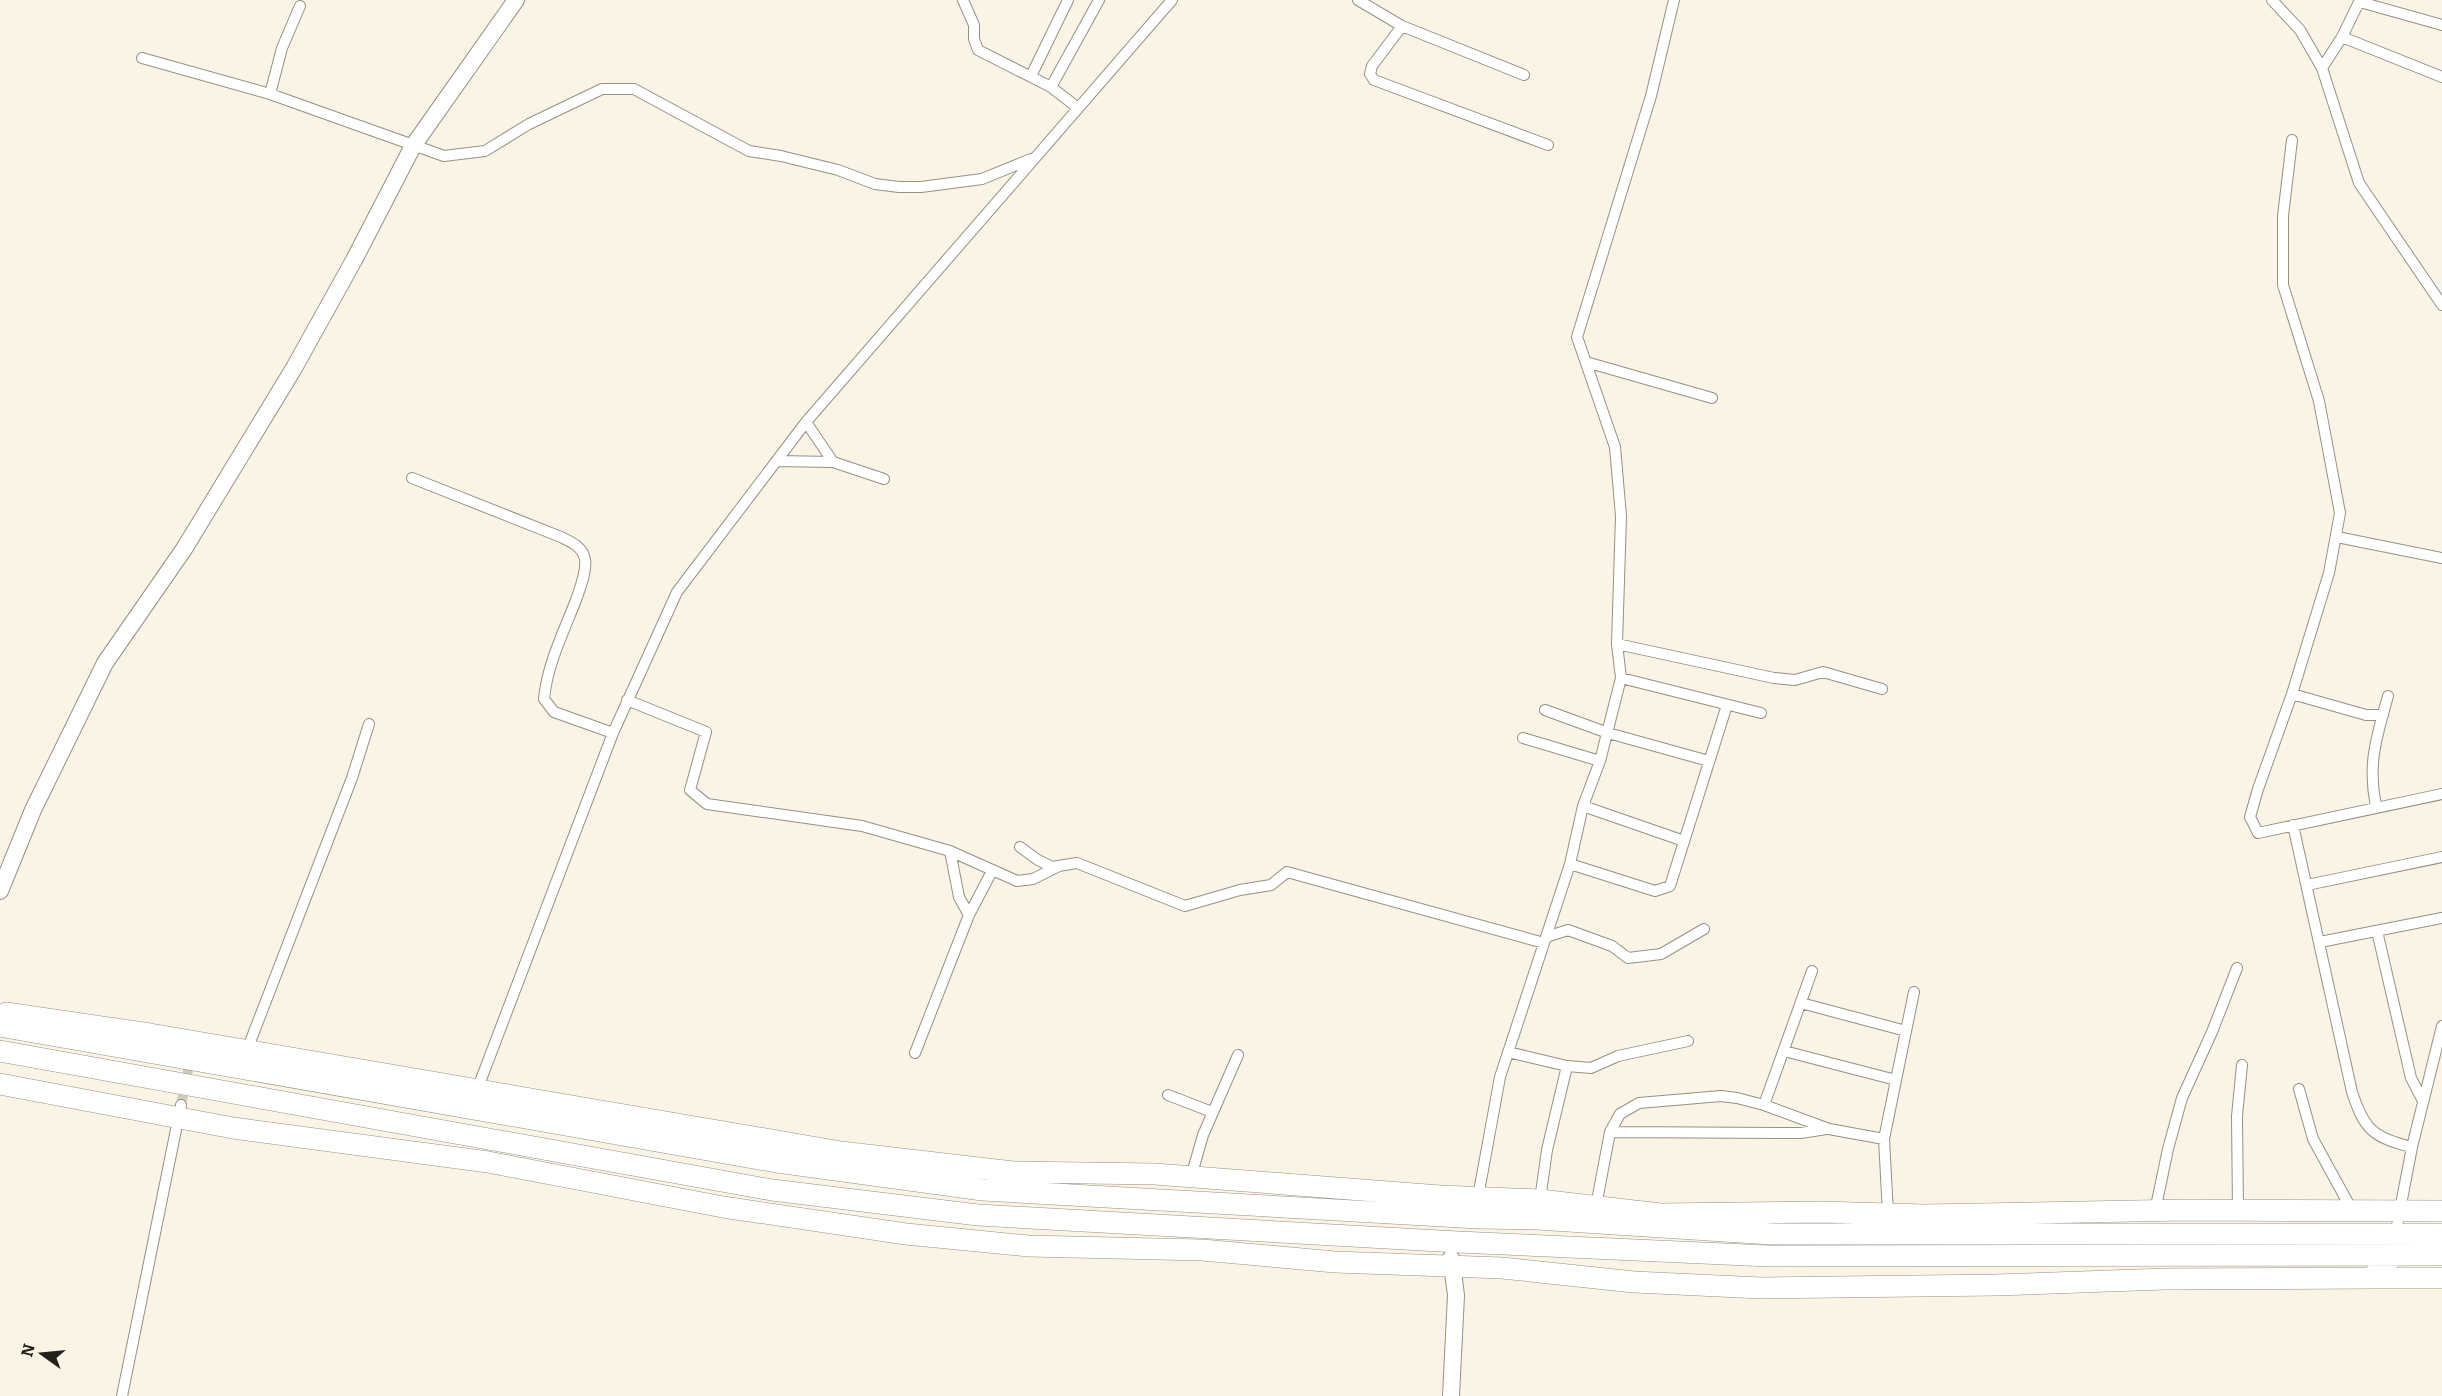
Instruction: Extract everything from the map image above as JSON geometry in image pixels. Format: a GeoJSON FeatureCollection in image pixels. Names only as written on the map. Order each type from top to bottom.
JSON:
{"type":"FeatureCollection","features":[{"type":"Feature","properties":{"kind":"highway"},"geometry":{"type":"LineString","coordinates":[[0,1012],[193,1047],[247,1050],[841,1152],[1013,1172],[1191,1177],[1456,1201],[1478,1197],[1540,1200],[1660,1214],[1821,1212],[2012,1214],[2155,1211],[2399,1213],[2442,1210]]}},
{"type":"Feature","properties":{"kind":"highway"},"geometry":{"type":"LineString","coordinates":[[0,1026],[777,1162],[983,1190],[1478,1218],[1537,1219],[1771,1234],[2442,1234]]}},
{"type":"Feature","properties":{"kind":"highway"},"geometry":{"type":"LineString","coordinates":[[0,1051],[772,1190],[978,1215],[1400,1239],[1769,1256],[2442,1255]]}},
{"type":"Feature","properties":{"kind":"highway"},"geometry":{"type":"LineString","coordinates":[[0,1084],[180,1111],[233,1128],[488,1162],[723,1207],[906,1234],[1016,1245],[1202,1250],[1335,1262],[1452,1262],[1634,1282],[1761,1288],[1996,1285],[2165,1279],[2442,1278]]}},
{"type":"Feature","properties":{"kind":"highway"},"geometry":{"type":"LineString","coordinates":[[553,1174],[558,1151]]}},
{"type":"Feature","properties":{"kind":"highway"},"geometry":{"type":"LineString","coordinates":[[2372,1278],[2394,1255]]}},
{"type":"Feature","properties":{"kind":"street"},"geometry":{"type":"LineString","coordinates":[[0,891],[33,810],[105,663],[184,549],[294,368],[354,260],[413,146],[516,0]]}},
{"type":"Feature","properties":{"kind":"street"},"geometry":{"type":"LineString","coordinates":[[963,0],[974,25],[974,39],[978,50],[1051,87],[1078,108]]}},
{"type":"Feature","properties":{"kind":"street"},"geometry":{"type":"LineString","coordinates":[[1031,76],[1068,0]]}},
{"type":"Feature","properties":{"kind":"street"},"geometry":{"type":"LineString","coordinates":[[1051,87],[1099,0]]}},
{"type":"Feature","properties":{"kind":"street"},"geometry":{"type":"LineString","coordinates":[[477,1090],[613,733],[677,592],[806,422],[1172,0]]}},
{"type":"Feature","properties":{"kind":"street"},"geometry":{"type":"LineString","coordinates":[[1358,0],[1402,26],[1524,75]]}},
{"type":"Feature","properties":{"kind":"street"},"geometry":{"type":"LineString","coordinates":[[1478,1197],[1500,1077],[1570,864],[1582,806],[1600,761],[1621,678],[1617,644],[1621,516],[1615,447],[1577,337],[1651,96],[1674,0]]}},
{"type":"Feature","properties":{"kind":"street"},"geometry":{"type":"LineString","coordinates":[[2272,0],[2300,30],[2322,68],[2359,183],[2439,301]]}},
{"type":"Feature","properties":{"kind":"street"},"geometry":{"type":"LineString","coordinates":[[2322,68],[2342,37],[2360,1],[2442,25]]}},
{"type":"Feature","properties":{"kind":"street"},"geometry":{"type":"LineString","coordinates":[[270,94],[282,48],[300,6]]}},
{"type":"Feature","properties":{"kind":"street"},"geometry":{"type":"LineString","coordinates":[[1402,26],[1372,66],[1370,74],[1374,80],[1548,145]]}},
{"type":"Feature","properties":{"kind":"street"},"geometry":{"type":"LineString","coordinates":[[2342,37],[2442,77]]}},
{"type":"Feature","properties":{"kind":"street"},"geometry":{"type":"LineString","coordinates":[[142,58],[270,94],[444,156],[485,151],[529,124],[603,89],[634,89],[749,151],[838,170],[883,185],[921,187],[982,179],[1034,158]]}},
{"type":"Feature","properties":{"kind":"street"},"geometry":{"type":"LineString","coordinates":[[2292,140],[2283,216],[2283,285],[2319,401],[2340,513],[2329,573],[2292,694],[2250,817],[2258,833],[2376,806],[2442,794]]}},
{"type":"Feature","properties":{"kind":"street"},"geometry":{"type":"LineString","coordinates":[[2439,301],[2442,285]]}},
{"type":"Feature","properties":{"kind":"street"},"geometry":{"type":"LineString","coordinates":[[1586,362],[1712,398]]}},
{"type":"Feature","properties":{"kind":"street"},"geometry":{"type":"LineString","coordinates":[[806,422],[833,462]]}},
{"type":"Feature","properties":{"kind":"street"},"geometry":{"type":"LineString","coordinates":[[777,461],[833,462],[884,479]]}},
{"type":"Feature","properties":{"kind":"street"},"geometry":{"type":"LineString","coordinates":[[412,478],[575,543],[582,551],[585,560],[582,584],[549,674],[544,699],[554,712],[613,733]]}},
{"type":"Feature","properties":{"kind":"street"},"geometry":{"type":"LineString","coordinates":[[2337,537],[2442,558]]}},
{"type":"Feature","properties":{"kind":"street"},"geometry":{"type":"LineString","coordinates":[[1617,644],[1774,678],[1794,680],[1823,672],[1882,689]]}},
{"type":"Feature","properties":{"kind":"street"},"geometry":{"type":"LineString","coordinates":[[1621,678],[1761,713]]}},
{"type":"Feature","properties":{"kind":"street"},"geometry":{"type":"LineString","coordinates":[[2292,694],[2366,715],[2383,715]]}},
{"type":"Feature","properties":{"kind":"street"},"geometry":{"type":"LineString","coordinates":[[2376,806],[2371,784],[2373,759],[2388,696]]}},
{"type":"Feature","properties":{"kind":"street"},"geometry":{"type":"LineString","coordinates":[[627,700],[706,732],[690,790],[707,804],[861,826],[950,851],[1017,881],[1033,879],[1059,866]]}},
{"type":"Feature","properties":{"kind":"street"},"geometry":{"type":"LineString","coordinates":[[1570,864],[1655,891],[1670,886],[1727,705]]}},
{"type":"Feature","properties":{"kind":"street"},"geometry":{"type":"LineString","coordinates":[[1545,710],[1608,733],[1709,761]]}},
{"type":"Feature","properties":{"kind":"street"},"geometry":{"type":"LineString","coordinates":[[247,1050],[352,778],[369,724]]}},
{"type":"Feature","properties":{"kind":"street"},"geometry":{"type":"LineString","coordinates":[[1524,738],[1600,761]]}},
{"type":"Feature","properties":{"kind":"street"},"geometry":{"type":"LineString","coordinates":[[1582,806],[1684,841]]}},
{"type":"Feature","properties":{"kind":"street"},"geometry":{"type":"LineString","coordinates":[[2293,825],[2352,1092],[2360,1117],[2375,1134],[2393,1143],[2412,1147]]}},
{"type":"Feature","properties":{"kind":"street"},"geometry":{"type":"LineString","coordinates":[[1020,847],[1052,867],[1077,863],[1185,906],[1240,890],[1271,885],[1287,872],[1545,940],[1568,930],[1612,946],[1628,958],[1661,954],[1704,929]]}},
{"type":"Feature","properties":{"kind":"street"},"geometry":{"type":"LineString","coordinates":[[950,851],[959,897],[969,915]]}},
{"type":"Feature","properties":{"kind":"street"},"geometry":{"type":"LineString","coordinates":[[2307,885],[2442,857]]}},
{"type":"Feature","properties":{"kind":"street"},"geometry":{"type":"LineString","coordinates":[[915,1053],[969,915],[992,871]]}},
{"type":"Feature","properties":{"kind":"street"},"geometry":{"type":"LineString","coordinates":[[2320,942],[2442,918]]}},
{"type":"Feature","properties":{"kind":"street"},"geometry":{"type":"LineString","coordinates":[[2377,931],[2411,1078],[2423,1101]]}},
{"type":"Feature","properties":{"kind":"street"},"geometry":{"type":"LineString","coordinates":[[2155,1211],[2182,1098],[2212,1032],[2237,968]]}},
{"type":"Feature","properties":{"kind":"street"},"geometry":{"type":"LineString","coordinates":[[1764,1105],[1812,971]]}},
{"type":"Feature","properties":{"kind":"street"},"geometry":{"type":"LineString","coordinates":[[1888,1214],[1884,1139],[1914,992]]}},
{"type":"Feature","properties":{"kind":"street"},"geometry":{"type":"LineString","coordinates":[[1801,1003],[1906,1031]]}},
{"type":"Feature","properties":{"kind":"street"},"geometry":{"type":"LineString","coordinates":[[2394,1255],[2395,1234],[2412,1147],[2442,1026]]}},
{"type":"Feature","properties":{"kind":"street"},"geometry":{"type":"LineString","coordinates":[[1508,1052],[1567,1066],[1591,1068],[1618,1056],[1688,1041]]}},
{"type":"Feature","properties":{"kind":"street"},"geometry":{"type":"LineString","coordinates":[[1784,1051],[1896,1080]]}},
{"type":"Feature","properties":{"kind":"street"},"geometry":{"type":"LineString","coordinates":[[1191,1177],[1203,1134],[1238,1055]]}},
{"type":"Feature","properties":{"kind":"street"},"geometry":{"type":"LineString","coordinates":[[2238,1211],[2237,1116],[2242,1065]]}},
{"type":"Feature","properties":{"kind":"street"},"geometry":{"type":"LineString","coordinates":[[1540,1200],[1548,1150],[1567,1066]]}},
{"type":"Feature","properties":{"kind":"street"},"geometry":{"type":"LineString","coordinates":[[2299,1089],[2313,1139],[2353,1212]]}},
{"type":"Feature","properties":{"kind":"street"},"geometry":{"type":"LineString","coordinates":[[1168,1095],[1212,1112]]}},
{"type":"Feature","properties":{"kind":"street"},"geometry":{"type":"LineString","coordinates":[[1596,1206],[1610,1132],[1620,1113],[1639,1103],[1720,1096],[1764,1105],[1829,1129],[1884,1139]]}},
{"type":"Feature","properties":{"kind":"street"},"geometry":{"type":"LineString","coordinates":[[122,1396],[180,1111]]}},
{"type":"Feature","properties":{"kind":"street"},"geometry":{"type":"LineString","coordinates":[[1610,1132],[1801,1133],[1829,1129]]}},
{"type":"Feature","properties":{"kind":"street"},"geometry":{"type":"LineString","coordinates":[[1451,1396],[1456,1295],[1452,1262]]}},
{"type":"Feature","properties":{"kind":"tunnel"},"geometry":{"type":"LineString","coordinates":[[181,1105],[191,1055]]}}]}
